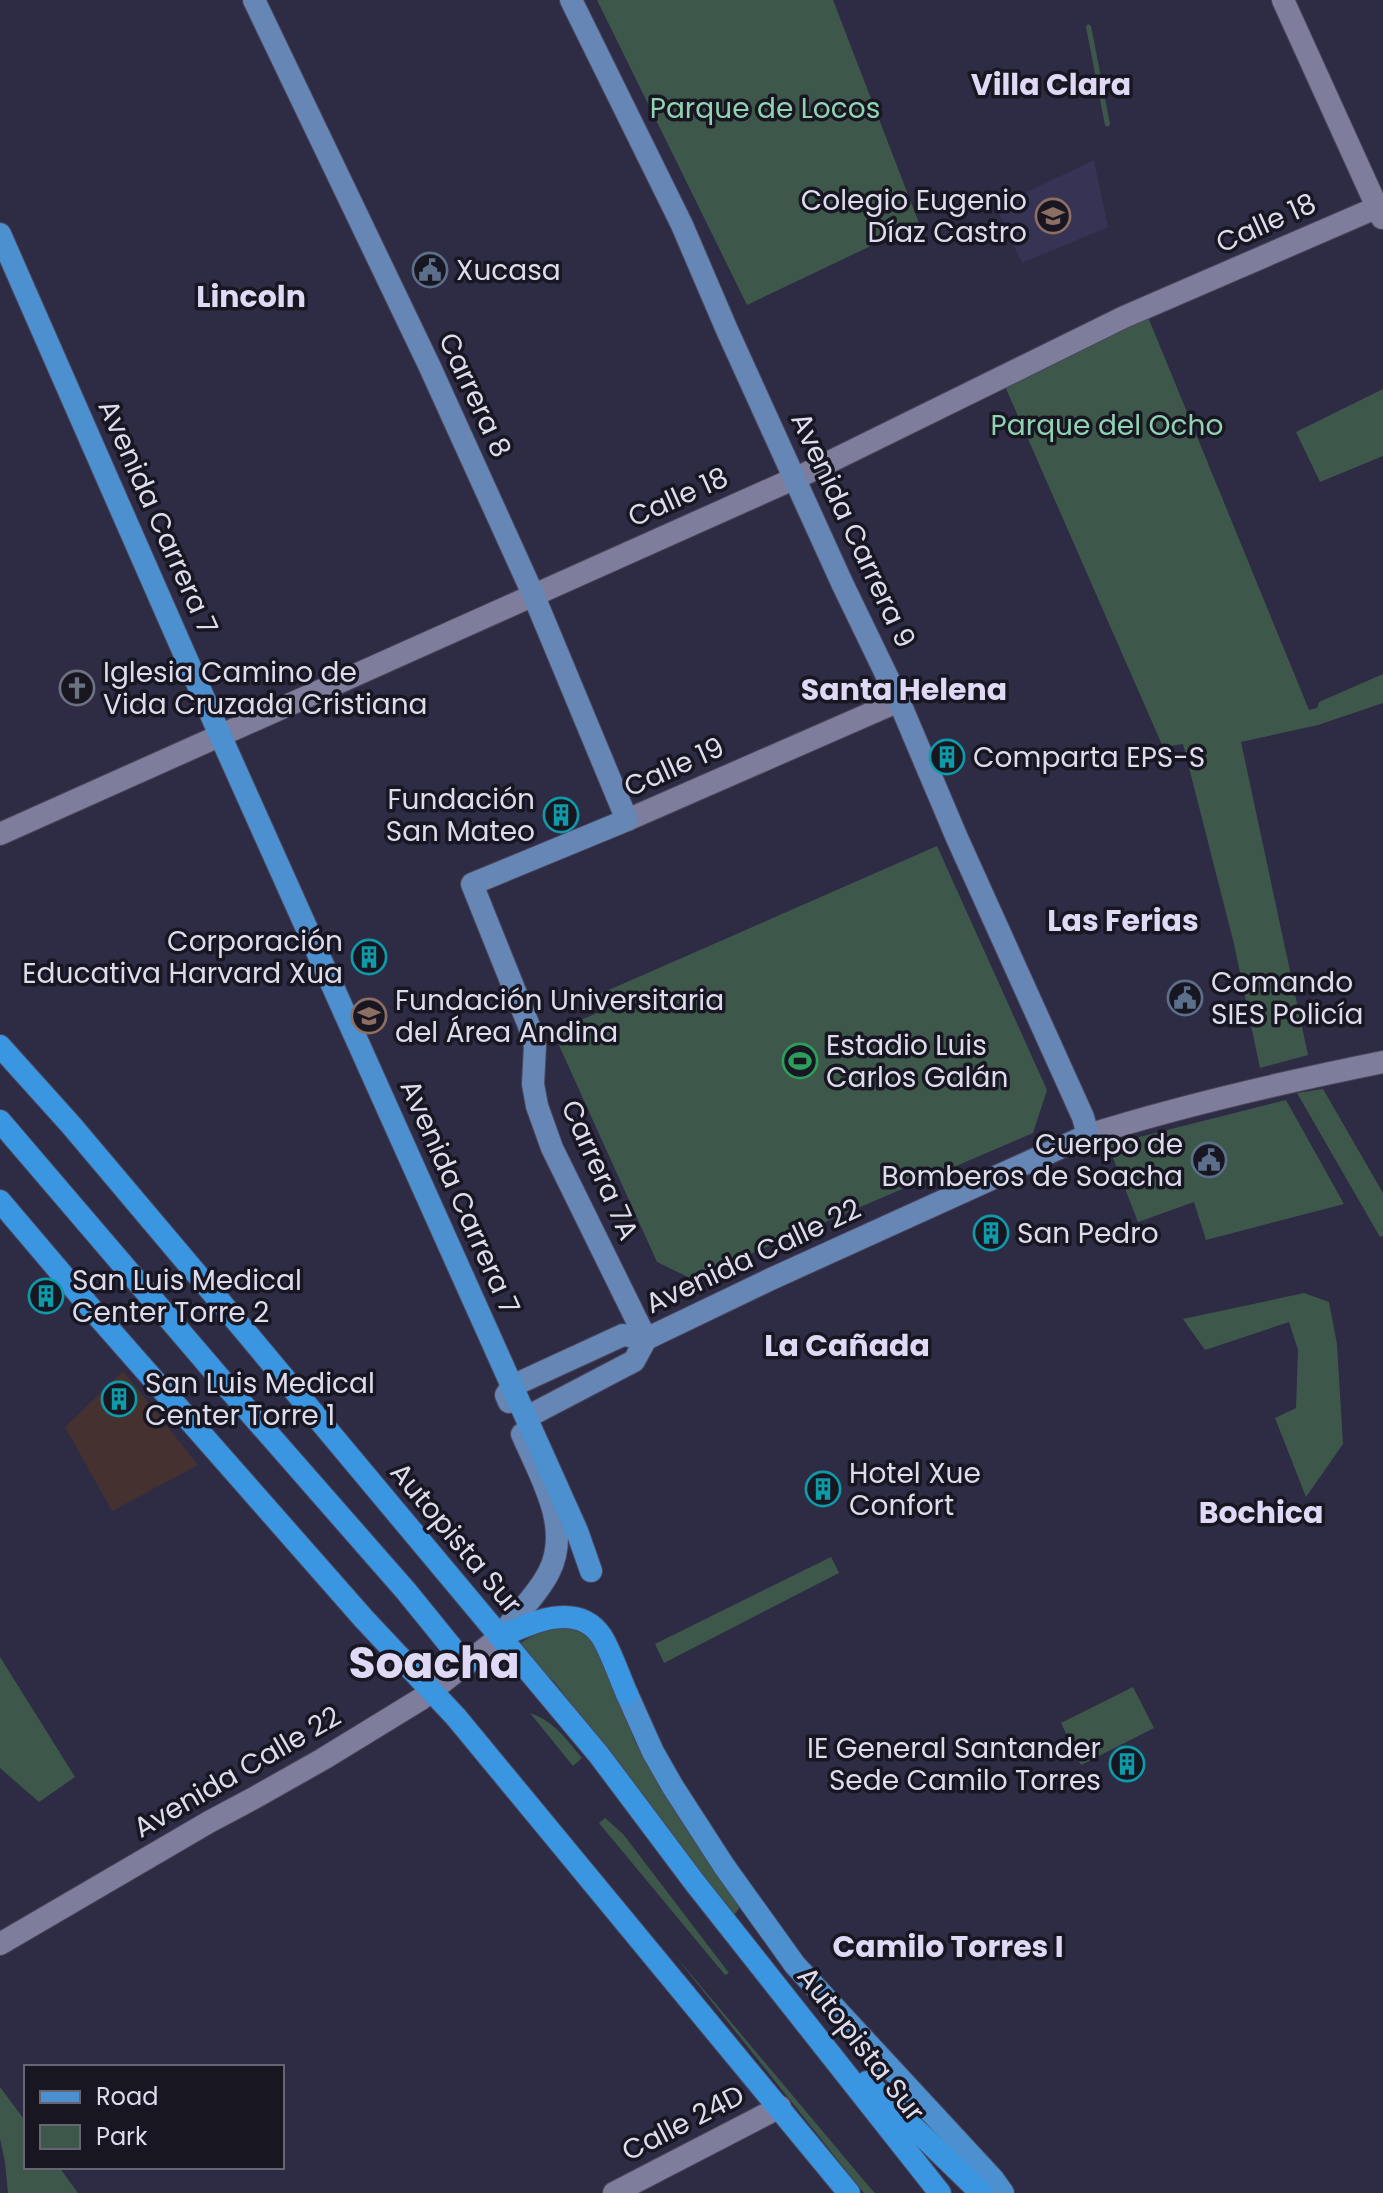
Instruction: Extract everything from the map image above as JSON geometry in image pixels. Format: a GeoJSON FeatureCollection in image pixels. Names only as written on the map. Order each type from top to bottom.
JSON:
{"type":"FeatureCollection","features":[{"type":"Feature","properties":{"kind":"highway","name":"Autopista Sur"},"geometry":{"type":"LineString","coordinates":[[0,1046],[152,1222],[626,1790],[695,1883],[940,2193]]}},
{"type":"Feature","properties":{"kind":"highway"},"geometry":{"type":"LineString","coordinates":[[0,1121],[406,1591],[466,1665]]}},
{"type":"Feature","properties":{"kind":"highway"},"geometry":{"type":"LineString","coordinates":[[0,1201],[364,1619],[456,1717],[849,2193]]}},
{"type":"Feature","properties":{"kind":"highway"},"geometry":{"type":"LineString","coordinates":[[500,1637],[549,1617],[564,1617],[591,1625],[601,1636],[627,1694]]}},
{"type":"Feature","properties":{"kind":"highway"},"geometry":{"type":"LineString","coordinates":[[796,2011],[981,2193]]}},
{"type":"Feature","properties":{"kind":"main road","name":"Carrera 8"},"geometry":{"type":"LineString","coordinates":[[254,0],[422,351],[533,594],[627,820]]}},
{"type":"Feature","properties":{"kind":"main road","name":"Avenida Carrera 9"},"geometry":{"type":"LineString","coordinates":[[571,0],[682,225],[842,583],[899,701],[1083,1117],[1088,1135]]}},
{"type":"Feature","properties":{"kind":"main road","name":"Avenida Carrera 7"},"geometry":{"type":"LineString","coordinates":[[0,234],[220,735],[527,1417],[577,1531],[591,1571]]}},
{"type":"Feature","properties":{"kind":"main road","name":"Calle 19"},"geometry":{"type":"LineString","coordinates":[[472,884],[627,820]]}},
{"type":"Feature","properties":{"kind":"main road","name":"Carrera 7A"},"geometry":{"type":"LineString","coordinates":[[472,884],[529,1026],[535,1046],[533,1084],[537,1106],[552,1148],[646,1339]]}},
{"type":"Feature","properties":{"kind":"main road","name":"Avenida Calle 22"},"geometry":{"type":"LineString","coordinates":[[500,1637],[542,1584],[557,1547],[552,1506],[506,1395],[512,1386],[623,1335],[646,1339],[1088,1135]]}},
{"type":"Feature","properties":{"kind":"main road","name":"Avenida Calle 22"},"geometry":{"type":"LineString","coordinates":[[527,1417],[634,1361],[646,1339]]}},
{"type":"Feature","properties":{"kind":"main road"},"geometry":{"type":"LineString","coordinates":[[627,1694],[653,1752],[673,1787],[724,1866],[795,1965],[1003,2193]]}},
{"type":"Feature","properties":{"kind":"street"},"geometry":{"type":"LineString","coordinates":[[1283,0],[1380,213]]}},
{"type":"Feature","properties":{"kind":"street","name":"Calle 18"},"geometry":{"type":"LineString","coordinates":[[0,834],[796,477],[1124,317],[1380,213]]}},
{"type":"Feature","properties":{"kind":"street","name":"Calle 19"},"geometry":{"type":"LineString","coordinates":[[627,820],[899,701]]}},
{"type":"Feature","properties":{"kind":"street","name":"Avenida Calle 22"},"geometry":{"type":"LineString","coordinates":[[1088,1135],[1243,1093],[1383,1062]]}},
{"type":"Feature","properties":{"kind":"street","name":"Avenida Calle 22"},"geometry":{"type":"LineString","coordinates":[[0,1944],[323,1759],[431,1691],[500,1637]]}},
{"type":"Feature","properties":{"kind":"street","name":"Calle 24D"},"geometry":{"type":"LineString","coordinates":[[614,2193],[780,2107]]}},
{"type":"Feature","properties":{"kind":"shaded area","name":"Colegio Eugenio Díaz Castro"},"geometry":{"type":"Polygon","coordinates":[[[1094,160],[1108,227],[1022,263],[996,207],[1094,160]]]}},
{"type":"Feature","properties":{"kind":"shaded area"},"geometry":{"type":"Polygon","coordinates":[[[123,1371],[198,1465],[112,1511],[65,1427],[123,1371]]]}},
{"type":"Feature","properties":{"kind":"green space","name":"Parque de Locos"},"geometry":{"type":"Polygon","coordinates":[[[597,0],[833,0],[919,223],[747,305],[597,0]]]}},
{"type":"Feature","properties":{"kind":"green space"},"geometry":{"type":"Polygon","coordinates":[[[1088,24],[1091,26],[1110,124],[1108,127],[1105,125],[1086,27],[1088,24]]]}},
{"type":"Feature","properties":{"kind":"green space","name":"Parque del Ocho"},"geometry":{"type":"Polygon","coordinates":[[[1148,317],[1309,710],[1317,708],[1319,702],[1383,674],[1383,703],[1318,725],[1241,742],[1308,1055],[1260,1068],[1234,944],[1183,744],[1163,747],[1004,384],[1148,317]]]}},
{"type":"Feature","properties":{"kind":"green space"},"geometry":{"type":"Polygon","coordinates":[[[1383,389],[1383,456],[1320,482],[1296,432],[1383,389]]]}},
{"type":"Feature","properties":{"kind":"green space","name":"Estadio Luis Carlos Galán"},"geometry":{"type":"Polygon","coordinates":[[[937,846],[1047,1090],[1033,1133],[692,1279],[657,1262],[553,1032],[602,1011],[595,996],[937,846]]]}},
{"type":"Feature","properties":{"kind":"green space"},"geometry":{"type":"Polygon","coordinates":[[[1323,1089],[1383,1193],[1383,1236],[1380,1237],[1297,1093],[1323,1089]]]}},
{"type":"Feature","properties":{"kind":"green space"},"geometry":{"type":"Polygon","coordinates":[[[1286,1100],[1344,1204],[1206,1240],[1194,1202],[1138,1222],[1108,1145],[1286,1100]]]}},
{"type":"Feature","properties":{"kind":"green space"},"geometry":{"type":"Polygon","coordinates":[[[1304,1293],[1329,1302],[1337,1344],[1343,1444],[1306,1497],[1275,1418],[1296,1408],[1298,1350],[1289,1322],[1205,1350],[1183,1319],[1304,1293]]]}},
{"type":"Feature","properties":{"kind":"green space"},"geometry":{"type":"Polygon","coordinates":[[[831,1557],[839,1573],[664,1663],[655,1644],[831,1557]]]}},
{"type":"Feature","properties":{"kind":"green space"},"geometry":{"type":"Polygon","coordinates":[[[563,1626],[586,1636],[603,1655],[635,1742],[696,1843],[740,1907],[734,1915],[556,1684],[517,1645],[547,1627],[563,1626]]]}},
{"type":"Feature","properties":{"kind":"green space"},"geometry":{"type":"Polygon","coordinates":[[[0,1657],[75,1777],[39,1802],[0,1768],[0,1657]]]}},
{"type":"Feature","properties":{"kind":"green space"},"geometry":{"type":"Polygon","coordinates":[[[1133,1687],[1154,1728],[1081,1765],[1061,1723],[1133,1687]]]}},
{"type":"Feature","properties":{"kind":"green space"},"geometry":{"type":"Polygon","coordinates":[[[530,1713],[553,1726],[582,1758],[573,1766],[530,1713]]]}},
{"type":"Feature","properties":{"kind":"green space"},"geometry":{"type":"Polygon","coordinates":[[[605,1818],[623,1834],[729,1973],[725,1975],[599,1823],[605,1818]]]}},
{"type":"Feature","properties":{"kind":"green space"},"geometry":{"type":"Polygon","coordinates":[[[673,1953],[871,2189],[875,2193],[864,2193],[673,1953]]]}},
{"type":"Feature","properties":{"kind":"green space"},"geometry":{"type":"Polygon","coordinates":[[[0,2087],[24,2119],[24,2169],[60,2169],[78,2193],[8,2193],[0,2139],[0,2087]]]}},
{"type":"Feature","properties":{"kind":"place","name":"Colegio Eugenio Díaz Castro"},"geometry":{"type":"Point","coordinates":[1053,216]}},
{"type":"Feature","properties":{"kind":"place","name":"Xucasa"},"geometry":{"type":"Point","coordinates":[430,270]}},
{"type":"Feature","properties":{"kind":"place","name":"Iglesia Camino de Vida Cruzada Cristiana"},"geometry":{"type":"Point","coordinates":[77,688]}},
{"type":"Feature","properties":{"kind":"place","name":"Comparta EPS-S"},"geometry":{"type":"Point","coordinates":[947,757]}},
{"type":"Feature","properties":{"kind":"place","name":"Fundación San Mateo"},"geometry":{"type":"Point","coordinates":[561,815]}},
{"type":"Feature","properties":{"kind":"place","name":"Corporación Educativa Harvard Xua"},"geometry":{"type":"Point","coordinates":[369,957]}},
{"type":"Feature","properties":{"kind":"place","name":"Comando SIES Policía"},"geometry":{"type":"Point","coordinates":[1185,998]}},
{"type":"Feature","properties":{"kind":"place","name":"Fundación Universitaria del Área Andina"},"geometry":{"type":"Point","coordinates":[369,1016]}},
{"type":"Feature","properties":{"kind":"place","name":"Estadio Luis Carlos Galán"},"geometry":{"type":"Point","coordinates":[800,1061]}},
{"type":"Feature","properties":{"kind":"place","name":"Cuerpo de Bomberos de Soacha"},"geometry":{"type":"Point","coordinates":[1209,1160]}},
{"type":"Feature","properties":{"kind":"place","name":"San Pedro"},"geometry":{"type":"Point","coordinates":[991,1233]}},
{"type":"Feature","properties":{"kind":"place","name":"San Luis Medical Center Torre 2"},"geometry":{"type":"Point","coordinates":[46,1296]}},
{"type":"Feature","properties":{"kind":"place","name":"San Luis Medical Center Torre 1"},"geometry":{"type":"Point","coordinates":[119,1399]}},
{"type":"Feature","properties":{"kind":"place","name":"Hotel Xue Confort"},"geometry":{"type":"Point","coordinates":[823,1489]}},
{"type":"Feature","properties":{"kind":"place","name":"IE General Santander Sede Camilo Torres"},"geometry":{"type":"Point","coordinates":[1127,1764]}},
{"type":"Feature","properties":{"kind":"district","name":"Villa Clara"},"geometry":{"type":"Point","coordinates":[1051,84]}},
{"type":"Feature","properties":{"kind":"district","name":"Lincoln"},"geometry":{"type":"Point","coordinates":[251,296]}},
{"type":"Feature","properties":{"kind":"district","name":"Santa Helena"},"geometry":{"type":"Point","coordinates":[904,689]}},
{"type":"Feature","properties":{"kind":"district","name":"Las Ferias"},"geometry":{"type":"Point","coordinates":[1123,920]}},
{"type":"Feature","properties":{"kind":"district","name":"La Cañada"},"geometry":{"type":"Point","coordinates":[847,1345]}},
{"type":"Feature","properties":{"kind":"district","name":"Bochica"},"geometry":{"type":"Point","coordinates":[1261,1512]}},
{"type":"Feature","properties":{"kind":"district","name":"Soacha"},"geometry":{"type":"Point","coordinates":[434,1662]}},
{"type":"Feature","properties":{"kind":"district","name":"Camilo Torres I"},"geometry":{"type":"Point","coordinates":[948,1946]}}]}
